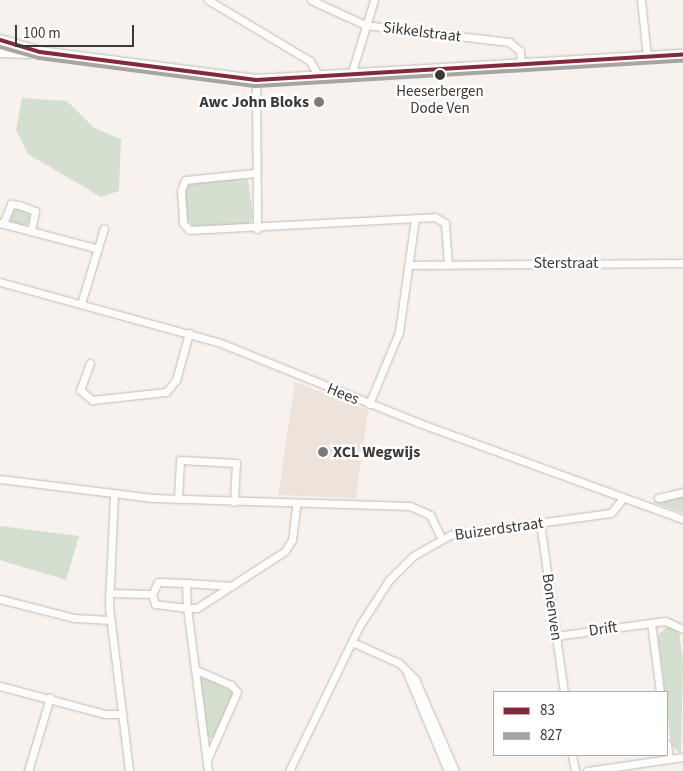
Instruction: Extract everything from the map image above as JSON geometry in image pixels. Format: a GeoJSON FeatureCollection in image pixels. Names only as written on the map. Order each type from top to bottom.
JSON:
{"type":"FeatureCollection","features":[{"type":"Feature","properties":{"kind":"main road"},"geometry":{"type":"LineString","coordinates":[[0,40],[40,52]]}},
{"type":"Feature","properties":{"kind":"main road"},"geometry":{"type":"LineString","coordinates":[[0,52],[40,52],[256,80],[683,55]]}},
{"type":"Feature","properties":{"kind":"street"},"geometry":{"type":"LineString","coordinates":[[208,0],[310,61],[319,77]]}},
{"type":"Feature","properties":{"kind":"street","name":"Sikkelstraat"},"geometry":{"type":"LineString","coordinates":[[311,0],[365,25],[509,42],[520,51],[521,65]]}},
{"type":"Feature","properties":{"kind":"street"},"geometry":{"type":"LineString","coordinates":[[351,75],[374,0]]}},
{"type":"Feature","properties":{"kind":"street"},"geometry":{"type":"LineString","coordinates":[[641,0],[647,58]]}},
{"type":"Feature","properties":{"kind":"street"},"geometry":{"type":"LineString","coordinates":[[256,80],[254,174],[257,229]]}},
{"type":"Feature","properties":{"kind":"street"},"geometry":{"type":"LineString","coordinates":[[254,174],[191,177],[181,191],[184,223],[189,230],[257,229],[435,217],[445,223],[448,264]]}},
{"type":"Feature","properties":{"kind":"street"},"geometry":{"type":"LineString","coordinates":[[32,231],[35,211],[11,204],[2,224],[95,248]]}},
{"type":"Feature","properties":{"kind":"street"},"geometry":{"type":"LineString","coordinates":[[369,404],[399,332],[415,218]]}},
{"type":"Feature","properties":{"kind":"street"},"geometry":{"type":"LineString","coordinates":[[81,304],[95,248],[104,228]]}},
{"type":"Feature","properties":{"kind":"street","name":"Sterstraat"},"geometry":{"type":"LineString","coordinates":[[409,265],[683,263]]}},
{"type":"Feature","properties":{"kind":"street","name":"Hees"},"geometry":{"type":"LineString","coordinates":[[0,282],[189,334],[369,404],[683,519]]}},
{"type":"Feature","properties":{"kind":"street"},"geometry":{"type":"LineString","coordinates":[[90,363],[80,390],[92,400],[166,392],[176,380],[189,334]]}},
{"type":"Feature","properties":{"kind":"street"},"geometry":{"type":"LineString","coordinates":[[178,499],[180,460],[236,463],[234,502]]}},
{"type":"Feature","properties":{"kind":"street"},"geometry":{"type":"LineString","coordinates":[[0,479],[114,494],[178,499],[296,505],[419,507],[434,521],[441,538]]}},
{"type":"Feature","properties":{"kind":"street"},"geometry":{"type":"LineString","coordinates":[[658,498],[683,492]]}},
{"type":"Feature","properties":{"kind":"street"},"geometry":{"type":"LineString","coordinates":[[114,494],[109,593],[110,620],[129,771]]}},
{"type":"Feature","properties":{"kind":"street","name":"Buizerdstraat"},"geometry":{"type":"LineString","coordinates":[[289,771],[352,642],[389,580],[413,556],[441,538],[611,513],[623,498]]}},
{"type":"Feature","properties":{"kind":"street"},"geometry":{"type":"LineString","coordinates":[[152,594],[158,607],[197,608],[290,546],[296,505]]}},
{"type":"Feature","properties":{"kind":"street","name":"Bonenven"},"geometry":{"type":"LineString","coordinates":[[540,522],[564,691]]}},
{"type":"Feature","properties":{"kind":"street"},"geometry":{"type":"LineString","coordinates":[[152,594],[158,582],[232,586]]}},
{"type":"Feature","properties":{"kind":"street"},"geometry":{"type":"LineString","coordinates":[[186,583],[187,608],[208,771]]}},
{"type":"Feature","properties":{"kind":"street"},"geometry":{"type":"LineString","coordinates":[[109,593],[152,594]]}},
{"type":"Feature","properties":{"kind":"street"},"geometry":{"type":"LineString","coordinates":[[0,599],[74,618],[110,620]]}},
{"type":"Feature","properties":{"kind":"street","name":"Drift"},"geometry":{"type":"LineString","coordinates":[[556,636],[671,621],[683,629]]}},
{"type":"Feature","properties":{"kind":"street"},"geometry":{"type":"LineString","coordinates":[[651,623],[660,691]]}},
{"type":"Feature","properties":{"kind":"street"},"geometry":{"type":"LineString","coordinates":[[352,642],[399,663],[415,679],[454,771]]}},
{"type":"Feature","properties":{"kind":"street"},"geometry":{"type":"LineString","coordinates":[[196,670],[231,685],[237,692],[207,760]]}},
{"type":"Feature","properties":{"kind":"street"},"geometry":{"type":"LineString","coordinates":[[407,673],[448,771]]}},
{"type":"Feature","properties":{"kind":"street"},"geometry":{"type":"LineString","coordinates":[[0,686],[50,697],[105,714],[121,714]]}},
{"type":"Feature","properties":{"kind":"street"},"geometry":{"type":"LineString","coordinates":[[28,771],[50,697]]}},
{"type":"Feature","properties":{"kind":"street"},"geometry":{"type":"LineString","coordinates":[[668,752],[669,759]]}},
{"type":"Feature","properties":{"kind":"street"},"geometry":{"type":"LineString","coordinates":[[572,756],[575,771]]}},
{"type":"Feature","properties":{"kind":"street"},"geometry":{"type":"LineString","coordinates":[[586,771],[683,757]]}},
{"type":"Feature","properties":{"kind":"shaded area","name":"XCL Wegwijs"},"geometry":{"type":"Polygon","coordinates":[[[295,382],[368,410],[356,498],[278,495],[295,382]]]}},
{"type":"Feature","properties":{"kind":"green space"},"geometry":{"type":"Polygon","coordinates":[[[22,98],[67,101],[94,128],[121,139],[119,191],[101,197],[28,154],[16,130],[22,98]]]}},
{"type":"Feature","properties":{"kind":"green space"},"geometry":{"type":"Polygon","coordinates":[[[248,179],[253,217],[249,225],[195,228],[187,220],[184,190],[190,182],[248,179]]]}},
{"type":"Feature","properties":{"kind":"green space"},"geometry":{"type":"Polygon","coordinates":[[[16,207],[24,207],[30,213],[30,221],[24,227],[16,227],[10,221],[10,213],[16,207]]]}},
{"type":"Feature","properties":{"kind":"green space"},"geometry":{"type":"Polygon","coordinates":[[[683,494],[683,513],[652,502],[683,494]]]}},
{"type":"Feature","properties":{"kind":"green space"},"geometry":{"type":"Polygon","coordinates":[[[0,526],[79,536],[66,580],[0,560],[0,526]]]}},
{"type":"Feature","properties":{"kind":"green space"},"geometry":{"type":"Polygon","coordinates":[[[669,625],[679,632],[683,661],[681,754],[671,745],[668,720],[668,691],[665,691],[658,635],[669,625]]]}},
{"type":"Feature","properties":{"kind":"green space"},"geometry":{"type":"Polygon","coordinates":[[[205,677],[235,693],[213,739],[207,737],[199,681],[205,677]]]}},
{"type":"Feature","properties":{"kind":"transit line","name":"83"},"geometry":{"type":"LineString","coordinates":[[0,40],[40,52],[256,80],[683,55]]}},
{"type":"Feature","properties":{"kind":"transit line","name":"827"},"geometry":{"type":"LineString","coordinates":[[0,47],[39,58],[256,86],[683,61]]}},
{"type":"Feature","properties":{"kind":"place","name":"Heeserbergen Dode Ven"},"geometry":{"type":"Point","coordinates":[440,75]}},
{"type":"Feature","properties":{"kind":"place","name":"Awc John Bloks"},"geometry":{"type":"Point","coordinates":[319,102]}},
{"type":"Feature","properties":{"kind":"place","name":"XCL Wegwijs"},"geometry":{"type":"Point","coordinates":[323,452]}}]}
